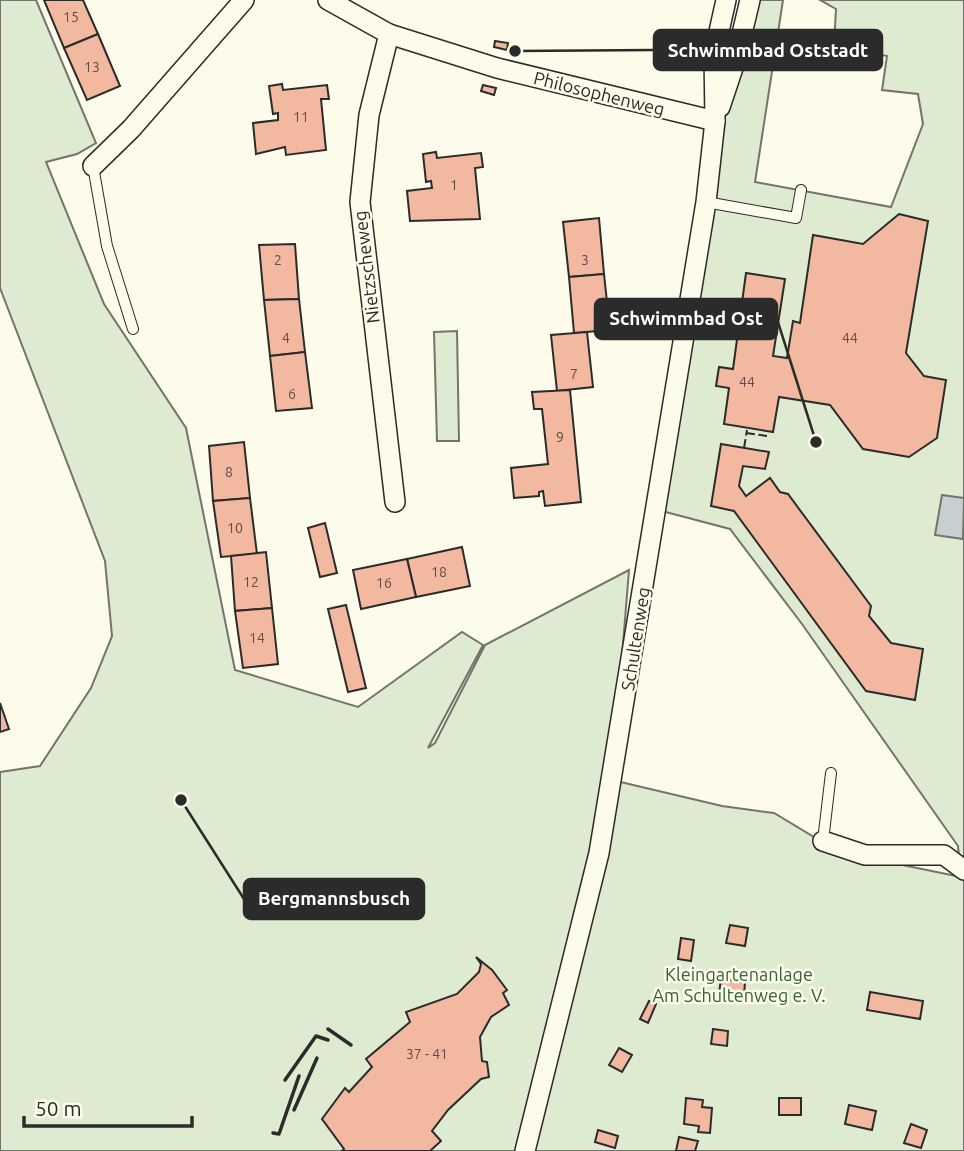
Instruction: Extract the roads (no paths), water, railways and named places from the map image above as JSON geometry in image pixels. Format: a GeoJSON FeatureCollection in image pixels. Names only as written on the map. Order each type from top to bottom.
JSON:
{"type":"FeatureCollection","features":[{"type":"Feature","properties":{"kind":"street"},"geometry":{"type":"LineString","coordinates":[[93,166],[131,130],[244,0]]}},
{"type":"Feature","properties":{"kind":"street","name":"Philosophenweg"},"geometry":{"type":"LineString","coordinates":[[328,0],[389,34],[567,87],[715,121]]}},
{"type":"Feature","properties":{"kind":"street","name":"Schultenweg"},"geometry":{"type":"LineString","coordinates":[[525,1151],[599,853],[706,202],[715,121],[714,54],[726,0]]}},
{"type":"Feature","properties":{"kind":"street","name":"Schultenweg"},"geometry":{"type":"LineString","coordinates":[[715,121],[736,59],[750,0]]}},
{"type":"Feature","properties":{"kind":"street","name":"Nietzscheweg"},"geometry":{"type":"LineString","coordinates":[[389,34],[369,114],[360,202],[395,502]]}},
{"type":"Feature","properties":{"kind":"street"},"geometry":{"type":"LineString","coordinates":[[824,841],[865,855],[944,855],[964,870]]}},
{"type":"Feature","properties":{"kind":"lane"},"geometry":{"type":"LineString","coordinates":[[93,166],[107,246],[133,329]]}},
{"type":"Feature","properties":{"kind":"lane"},"geometry":{"type":"LineString","coordinates":[[706,202],[796,218],[801,190]]}},
{"type":"Feature","properties":{"kind":"lane"},"geometry":{"type":"LineString","coordinates":[[824,841],[831,773]]}},
{"type":"Feature","properties":{"kind":"place","name":"Schwimmbad Oststadt"},"geometry":{"type":"Point","coordinates":[515,51]}},
{"type":"Feature","properties":{"kind":"place","name":"Schwimmbad Ost"},"geometry":{"type":"Point","coordinates":[816,442]}},
{"type":"Feature","properties":{"kind":"place","name":"Bergmannsbusch"},"geometry":{"type":"Point","coordinates":[181,800]}},
{"type":"Feature","properties":{"kind":"park label","name":"Kleingartenanlage Am Schultenweg e. V."},"geometry":{"type":"Point","coordinates":[739,985]}}]}
